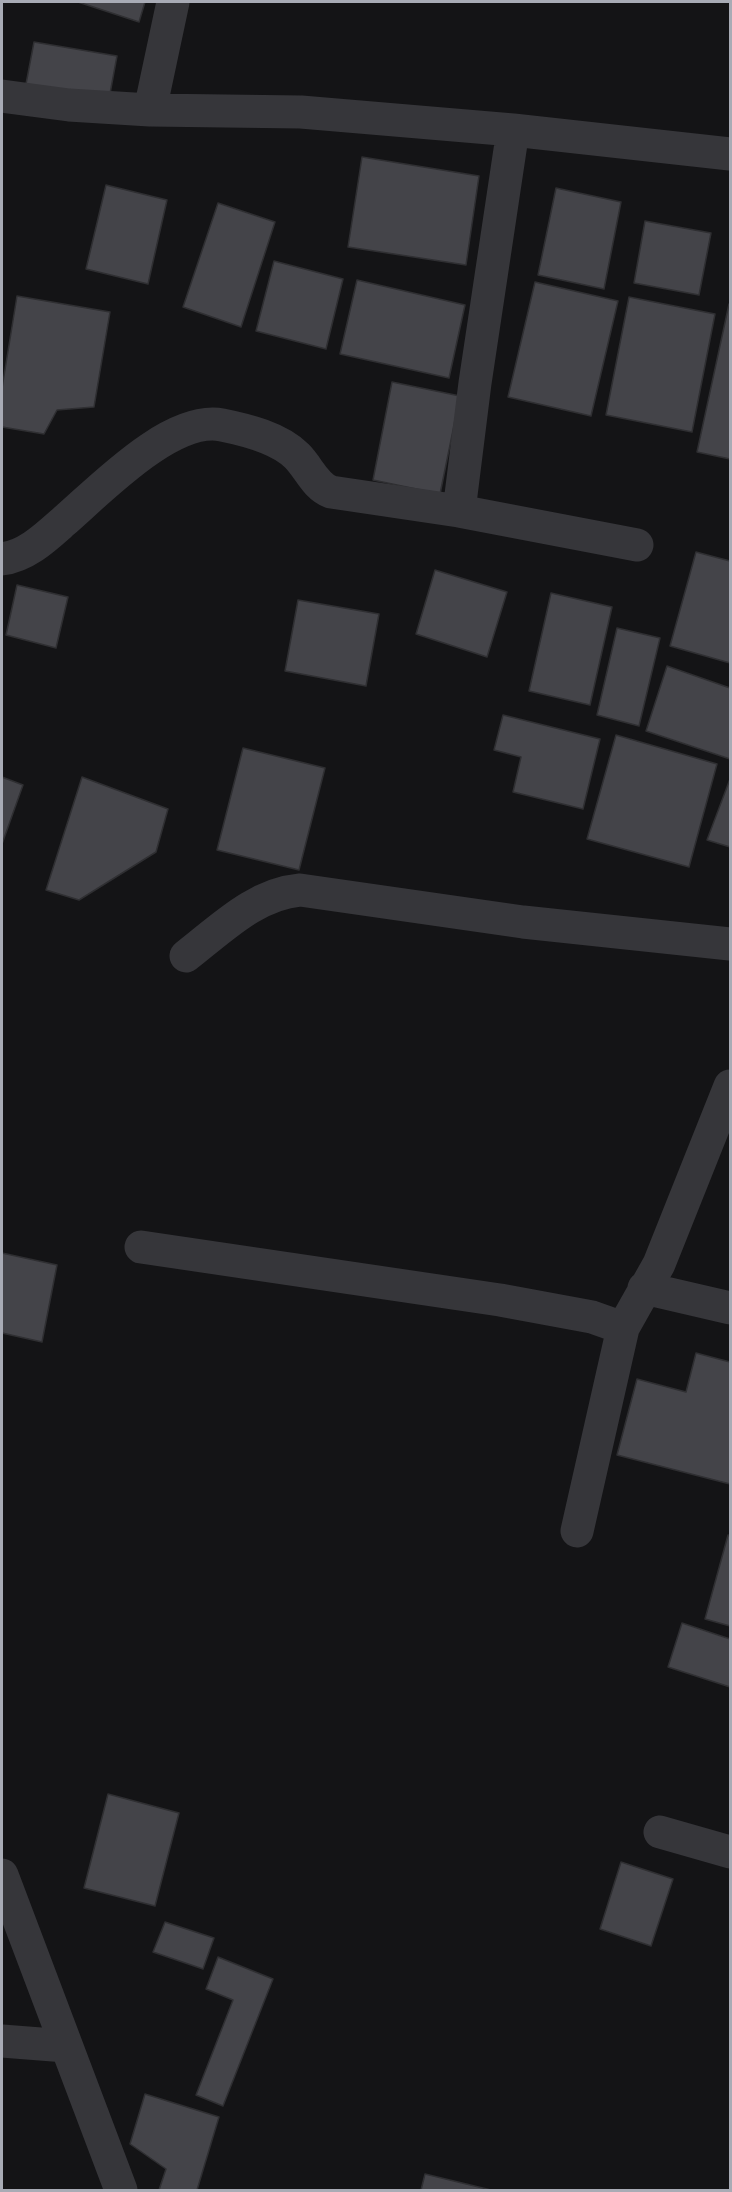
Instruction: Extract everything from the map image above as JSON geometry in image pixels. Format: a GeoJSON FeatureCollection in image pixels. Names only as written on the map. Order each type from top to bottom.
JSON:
{"type":"FeatureCollection","features":[{"type":"Feature","properties":{"kind":"street"},"geometry":{"type":"LineString","coordinates":[[150,110],[173,2]]}},
{"type":"Feature","properties":{"kind":"street"},"geometry":{"type":"LineString","coordinates":[[2,96],[69,105],[150,110],[301,112],[513,130],[730,154]]}},
{"type":"Feature","properties":{"kind":"street"},"geometry":{"type":"LineString","coordinates":[[459,511],[475,383],[513,130]]}},
{"type":"Feature","properties":{"kind":"street"},"geometry":{"type":"LineString","coordinates":[[2,559],[29,550],[138,457],[168,437],[194,426],[220,424],[272,440],[286,447],[325,490],[331,492],[459,511],[637,545]]}},
{"type":"Feature","properties":{"kind":"street"},"geometry":{"type":"LineString","coordinates":[[186,956],[256,903],[284,891],[300,890],[523,922],[730,944]]}},
{"type":"Feature","properties":{"kind":"street"},"geometry":{"type":"LineString","coordinates":[[577,1531],[623,1328],[659,1264],[730,1086]]}},
{"type":"Feature","properties":{"kind":"street"},"geometry":{"type":"LineString","coordinates":[[141,1247],[500,1300],[592,1317],[623,1328]]}},
{"type":"Feature","properties":{"kind":"street"},"geometry":{"type":"LineString","coordinates":[[644,1288],[730,1308]]}},
{"type":"Feature","properties":{"kind":"street"},"geometry":{"type":"LineString","coordinates":[[660,1832],[730,1852]]}},
{"type":"Feature","properties":{"kind":"street"},"geometry":{"type":"LineString","coordinates":[[2,1875],[120,2190]]}},
{"type":"Feature","properties":{"kind":"street"},"geometry":{"type":"LineString","coordinates":[[2,2041],[66,2046]]}},
{"type":"Feature","properties":{"kind":"building"},"geometry":{"type":"Polygon","coordinates":[[[78,2],[145,2],[139,22],[78,2]]]}},
{"type":"Feature","properties":{"kind":"building"},"geometry":{"type":"Polygon","coordinates":[[[34,42],[117,56],[109,99],[26,84],[34,42]]]}},
{"type":"Feature","properties":{"kind":"building"},"geometry":{"type":"Polygon","coordinates":[[[362,157],[479,176],[466,265],[348,247],[362,157]]]}},
{"type":"Feature","properties":{"kind":"building"},"geometry":{"type":"Polygon","coordinates":[[[106,185],[167,200],[148,284],[86,269],[106,185]]]}},
{"type":"Feature","properties":{"kind":"building"},"geometry":{"type":"Polygon","coordinates":[[[556,188],[621,202],[604,289],[538,275],[556,188]]]}},
{"type":"Feature","properties":{"kind":"building"},"geometry":{"type":"Polygon","coordinates":[[[218,203],[275,222],[241,327],[183,307],[218,203]]]}},
{"type":"Feature","properties":{"kind":"building"},"geometry":{"type":"Polygon","coordinates":[[[645,221],[711,233],[699,295],[634,283],[645,221]]]}},
{"type":"Feature","properties":{"kind":"building"},"geometry":{"type":"Polygon","coordinates":[[[274,261],[343,279],[326,349],[256,331],[274,261]]]}},
{"type":"Feature","properties":{"kind":"building"},"geometry":{"type":"Polygon","coordinates":[[[357,280],[465,305],[449,378],[340,354],[357,280]]]}},
{"type":"Feature","properties":{"kind":"building"},"geometry":{"type":"Polygon","coordinates":[[[535,282],[618,301],[591,416],[508,397],[535,282]]]}},
{"type":"Feature","properties":{"kind":"building"},"geometry":{"type":"Polygon","coordinates":[[[17,296],[110,312],[94,407],[57,410],[44,434],[2,427],[2,388],[17,296]]]}},
{"type":"Feature","properties":{"kind":"building"},"geometry":{"type":"Polygon","coordinates":[[[629,297],[715,314],[692,432],[606,415],[629,297]]]}},
{"type":"Feature","properties":{"kind":"building"},"geometry":{"type":"Polygon","coordinates":[[[730,304],[730,459],[697,452],[730,304]]]}},
{"type":"Feature","properties":{"kind":"building"},"geometry":{"type":"Polygon","coordinates":[[[392,382],[460,396],[440,494],[373,480],[392,382]]]}},
{"type":"Feature","properties":{"kind":"building"},"geometry":{"type":"Polygon","coordinates":[[[696,552],[730,561],[730,663],[670,646],[696,552]]]}},
{"type":"Feature","properties":{"kind":"building"},"geometry":{"type":"Polygon","coordinates":[[[435,570],[507,592],[487,657],[416,634],[435,570]]]}},
{"type":"Feature","properties":{"kind":"building"},"geometry":{"type":"Polygon","coordinates":[[[17,585],[68,597],[56,648],[6,635],[17,585]]]}},
{"type":"Feature","properties":{"kind":"building"},"geometry":{"type":"Polygon","coordinates":[[[551,593],[612,607],[590,705],[529,691],[551,593]]]}},
{"type":"Feature","properties":{"kind":"building"},"geometry":{"type":"Polygon","coordinates":[[[298,600],[379,614],[366,686],[285,671],[298,600]]]}},
{"type":"Feature","properties":{"kind":"building"},"geometry":{"type":"Polygon","coordinates":[[[617,628],[660,638],[639,726],[597,715],[617,628]]]}},
{"type":"Feature","properties":{"kind":"building"},"geometry":{"type":"Polygon","coordinates":[[[667,666],[730,688],[730,759],[646,731],[667,666]]]}},
{"type":"Feature","properties":{"kind":"building"},"geometry":{"type":"Polygon","coordinates":[[[503,715],[600,739],[583,809],[513,792],[521,757],[494,750],[503,715]]]}},
{"type":"Feature","properties":{"kind":"building"},"geometry":{"type":"Polygon","coordinates":[[[616,735],[717,764],[689,867],[587,839],[616,735]]]}},
{"type":"Feature","properties":{"kind":"building"},"geometry":{"type":"Polygon","coordinates":[[[243,748],[325,768],[299,870],[217,850],[243,748]]]}},
{"type":"Feature","properties":{"kind":"building"},"geometry":{"type":"Polygon","coordinates":[[[2,777],[23,785],[2,844],[2,777]]]}},
{"type":"Feature","properties":{"kind":"building"},"geometry":{"type":"Polygon","coordinates":[[[82,777],[168,809],[156,852],[79,900],[46,890],[82,777]]]}},
{"type":"Feature","properties":{"kind":"building"},"geometry":{"type":"Polygon","coordinates":[[[730,779],[730,847],[707,840],[730,779]]]}},
{"type":"Feature","properties":{"kind":"building"},"geometry":{"type":"Polygon","coordinates":[[[2,1253],[57,1265],[42,1342],[2,1333],[2,1253]]]}},
{"type":"Feature","properties":{"kind":"building"},"geometry":{"type":"Polygon","coordinates":[[[696,1353],[730,1362],[730,1484],[617,1455],[637,1379],[686,1392],[696,1353]]]}},
{"type":"Feature","properties":{"kind":"building"},"geometry":{"type":"Polygon","coordinates":[[[728,1535],[730,1536],[730,1626],[705,1619],[728,1535]]]}},
{"type":"Feature","properties":{"kind":"building"},"geometry":{"type":"Polygon","coordinates":[[[682,1623],[730,1639],[730,1687],[668,1667],[682,1623]]]}},
{"type":"Feature","properties":{"kind":"building"},"geometry":{"type":"Polygon","coordinates":[[[108,1794],[179,1813],[155,1906],[84,1888],[108,1794]]]}},
{"type":"Feature","properties":{"kind":"building"},"geometry":{"type":"Polygon","coordinates":[[[621,1862],[673,1879],[651,1946],[600,1929],[621,1862]]]}},
{"type":"Feature","properties":{"kind":"building"},"geometry":{"type":"Polygon","coordinates":[[[165,1922],[214,1938],[203,1969],[153,1952],[165,1922]]]}},
{"type":"Feature","properties":{"kind":"building"},"geometry":{"type":"Polygon","coordinates":[[[218,1957],[273,1979],[223,2106],[196,2095],[233,2000],[206,1989],[218,1957]]]}},
{"type":"Feature","properties":{"kind":"building"},"geometry":{"type":"Polygon","coordinates":[[[145,2094],[219,2117],[197,2190],[159,2190],[166,2169],[130,2144],[145,2094]]]}},
{"type":"Feature","properties":{"kind":"building"},"geometry":{"type":"Polygon","coordinates":[[[425,2174],[491,2190],[421,2190],[425,2174]]]}}]}
